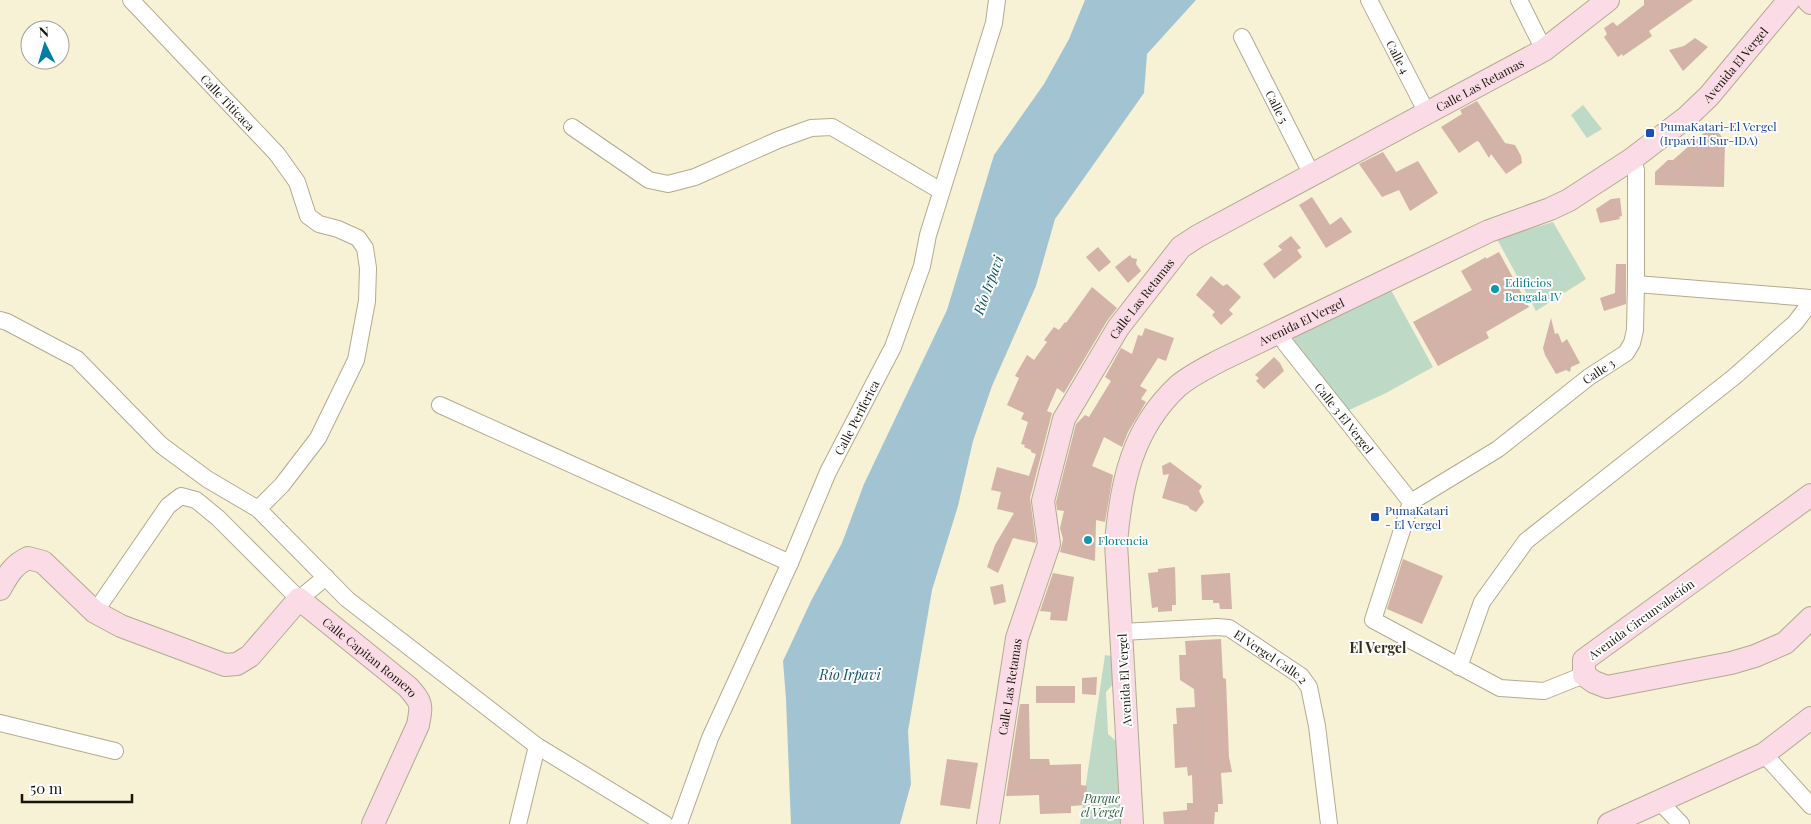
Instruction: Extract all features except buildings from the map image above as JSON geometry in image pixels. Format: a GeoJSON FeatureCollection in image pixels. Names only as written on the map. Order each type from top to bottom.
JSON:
{"type":"FeatureCollection","features":[{"type":"Feature","properties":{"kind":"street","name":"Calle Titicaca"},"geometry":{"type":"LineString","coordinates":[[131,0],[277,154],[297,182],[308,216],[319,224],[338,229],[358,238],[364,248],[368,268],[367,301],[356,360],[318,438],[282,485],[258,509]]}},
{"type":"Feature","properties":{"kind":"street","name":"Calle Periferica"},"geometry":{"type":"LineString","coordinates":[[679,824],[710,738],[790,563],[828,472],[893,347],[922,266],[928,235],[941,191],[994,23],[997,0]]}},
{"type":"Feature","properties":{"kind":"street","name":"Calle 4"},"geometry":{"type":"LineString","coordinates":[[1369,0],[1427,113]]}},
{"type":"Feature","properties":{"kind":"street"},"geometry":{"type":"LineString","coordinates":[[1519,0],[1544,50]]}},
{"type":"Feature","properties":{"kind":"street","name":"Calle Las Retamas"},"geometry":{"type":"LineString","coordinates":[[988,824],[1016,638],[1049,544],[1042,501],[1064,419],[1118,328],[1181,247],[1198,236],[1544,50],[1608,0]]}},
{"type":"Feature","properties":{"kind":"street","name":"Avenida El Vergel"},"geometry":{"type":"LineString","coordinates":[[1132,824],[1116,543],[1119,505],[1129,464],[1142,435],[1160,406],[1179,386],[1196,373],[1279,331],[1489,231],[1569,200],[1632,159],[1672,129],[1708,96],[1788,0]]}},
{"type":"Feature","properties":{"kind":"street"},"geometry":{"type":"LineString","coordinates":[[1808,0],[1811,3]]}},
{"type":"Feature","properties":{"kind":"street","name":"Calle 5"},"geometry":{"type":"LineString","coordinates":[[1242,37],[1312,175]]}},
{"type":"Feature","properties":{"kind":"street"},"geometry":{"type":"LineString","coordinates":[[572,128],[649,180],[668,184],[695,177],[778,140],[811,128],[832,127],[941,191]]}},
{"type":"Feature","properties":{"kind":"street","name":"Calle 3"},"geometry":{"type":"LineString","coordinates":[[1411,502],[1498,449],[1589,377],[1626,353],[1632,343],[1635,330],[1636,170],[1632,159]]}},
{"type":"Feature","properties":{"kind":"street"},"geometry":{"type":"LineString","coordinates":[[1636,284],[1811,298]]}},
{"type":"Feature","properties":{"kind":"street"},"geometry":{"type":"LineString","coordinates":[[1459,667],[1482,602],[1526,541],[1734,377],[1795,323],[1811,302]]}},
{"type":"Feature","properties":{"kind":"street"},"geometry":{"type":"LineString","coordinates":[[0,320],[77,359],[161,444],[207,479],[258,509],[347,599],[537,746],[665,824]]}},
{"type":"Feature","properties":{"kind":"street","name":"Calle 3 El Vergel"},"geometry":{"type":"LineString","coordinates":[[1279,331],[1285,343],[1411,502]]}},
{"type":"Feature","properties":{"kind":"street"},"geometry":{"type":"LineString","coordinates":[[440,405],[790,563]]}},
{"type":"Feature","properties":{"kind":"street","name":"Avenida Circunvalación"},"geometry":{"type":"LineString","coordinates":[[1811,495],[1584,660],[1584,675],[1594,682],[1607,687],[1731,664],[1785,643],[1811,618]]}},
{"type":"Feature","properties":{"kind":"street"},"geometry":{"type":"LineString","coordinates":[[95,612],[168,506],[181,496],[196,500],[218,518],[300,600]]}},
{"type":"Feature","properties":{"kind":"street"},"geometry":{"type":"LineString","coordinates":[[1411,502],[1374,620],[1500,688],[1544,691],[1584,675]]}},
{"type":"Feature","properties":{"kind":"street"},"geometry":{"type":"LineString","coordinates":[[0,589],[18,563],[28,558],[43,562],[95,612],[121,626],[225,665],[237,664],[250,656],[300,600],[326,577]]}},
{"type":"Feature","properties":{"kind":"street","name":"Calle Capitan Romero"},"geometry":{"type":"LineString","coordinates":[[300,600],[408,687],[418,698],[422,708],[418,725],[373,824]]}},
{"type":"Feature","properties":{"kind":"street","name":"El Vergel Calle 2"},"geometry":{"type":"LineString","coordinates":[[1121,632],[1229,628],[1301,676],[1309,686],[1317,726],[1329,824]]}},
{"type":"Feature","properties":{"kind":"street"},"geometry":{"type":"LineString","coordinates":[[1609,824],[1764,754],[1811,718]]}},
{"type":"Feature","properties":{"kind":"street"},"geometry":{"type":"LineString","coordinates":[[0,723],[115,751]]}},
{"type":"Feature","properties":{"kind":"street"},"geometry":{"type":"LineString","coordinates":[[518,824],[537,746]]}},
{"type":"Feature","properties":{"kind":"street"},"geometry":{"type":"LineString","coordinates":[[1764,754],[1811,806]]}},
{"type":"Feature","properties":{"kind":"street"},"geometry":{"type":"LineString","coordinates":[[1659,801],[1681,824]]}},
{"type":"Feature","properties":{"kind":"green space"},"geometry":{"type":"Polygon","coordinates":[[[1583,105],[1602,129],[1587,138],[1571,115],[1583,105]]]}},
{"type":"Feature","properties":{"kind":"green space"},"geometry":{"type":"Polygon","coordinates":[[[1553,222],[1586,279],[1536,311],[1497,239],[1553,222]]]}},
{"type":"Feature","properties":{"kind":"green space"},"geometry":{"type":"Polygon","coordinates":[[[1391,290],[1433,367],[1386,393],[1347,411],[1292,342],[1295,335],[1391,290]]]}},
{"type":"Feature","properties":{"kind":"green space","name":"Parque el Vergel"},"geometry":{"type":"Polygon","coordinates":[[[1105,655],[1111,656],[1113,684],[1106,692],[1108,734],[1116,741],[1121,824],[1080,824],[1105,655]]]}},
{"type":"Feature","properties":{"kind":"water","name":"Río Irpavi"},"geometry":{"type":"Polygon","coordinates":[[[1085,0],[1196,0],[1147,54],[1144,93],[1055,219],[1036,286],[992,386],[973,441],[958,506],[932,590],[908,731],[911,784],[900,824],[791,824],[783,661],[811,601],[842,543],[864,484],[947,310],[994,155],[1044,84],[1069,39],[1085,0]]]}},
{"type":"Feature","properties":{"kind":"place","name":"PumaKatari-El Vergel (Irpavi II Sur-IDA)"},"geometry":{"type":"Point","coordinates":[1650,133]}},
{"type":"Feature","properties":{"kind":"place","name":"Edificios Bengala IV"},"geometry":{"type":"Point","coordinates":[1495,289]}},
{"type":"Feature","properties":{"kind":"place","name":"PumaKatari - El Vergel"},"geometry":{"type":"Point","coordinates":[1375,517]}},
{"type":"Feature","properties":{"kind":"place","name":"Florencia"},"geometry":{"type":"Point","coordinates":[1088,540]}},
{"type":"Feature","properties":{"kind":"district","name":"El Vergel"},"geometry":{"type":"Point","coordinates":[1378,647]}}]}
